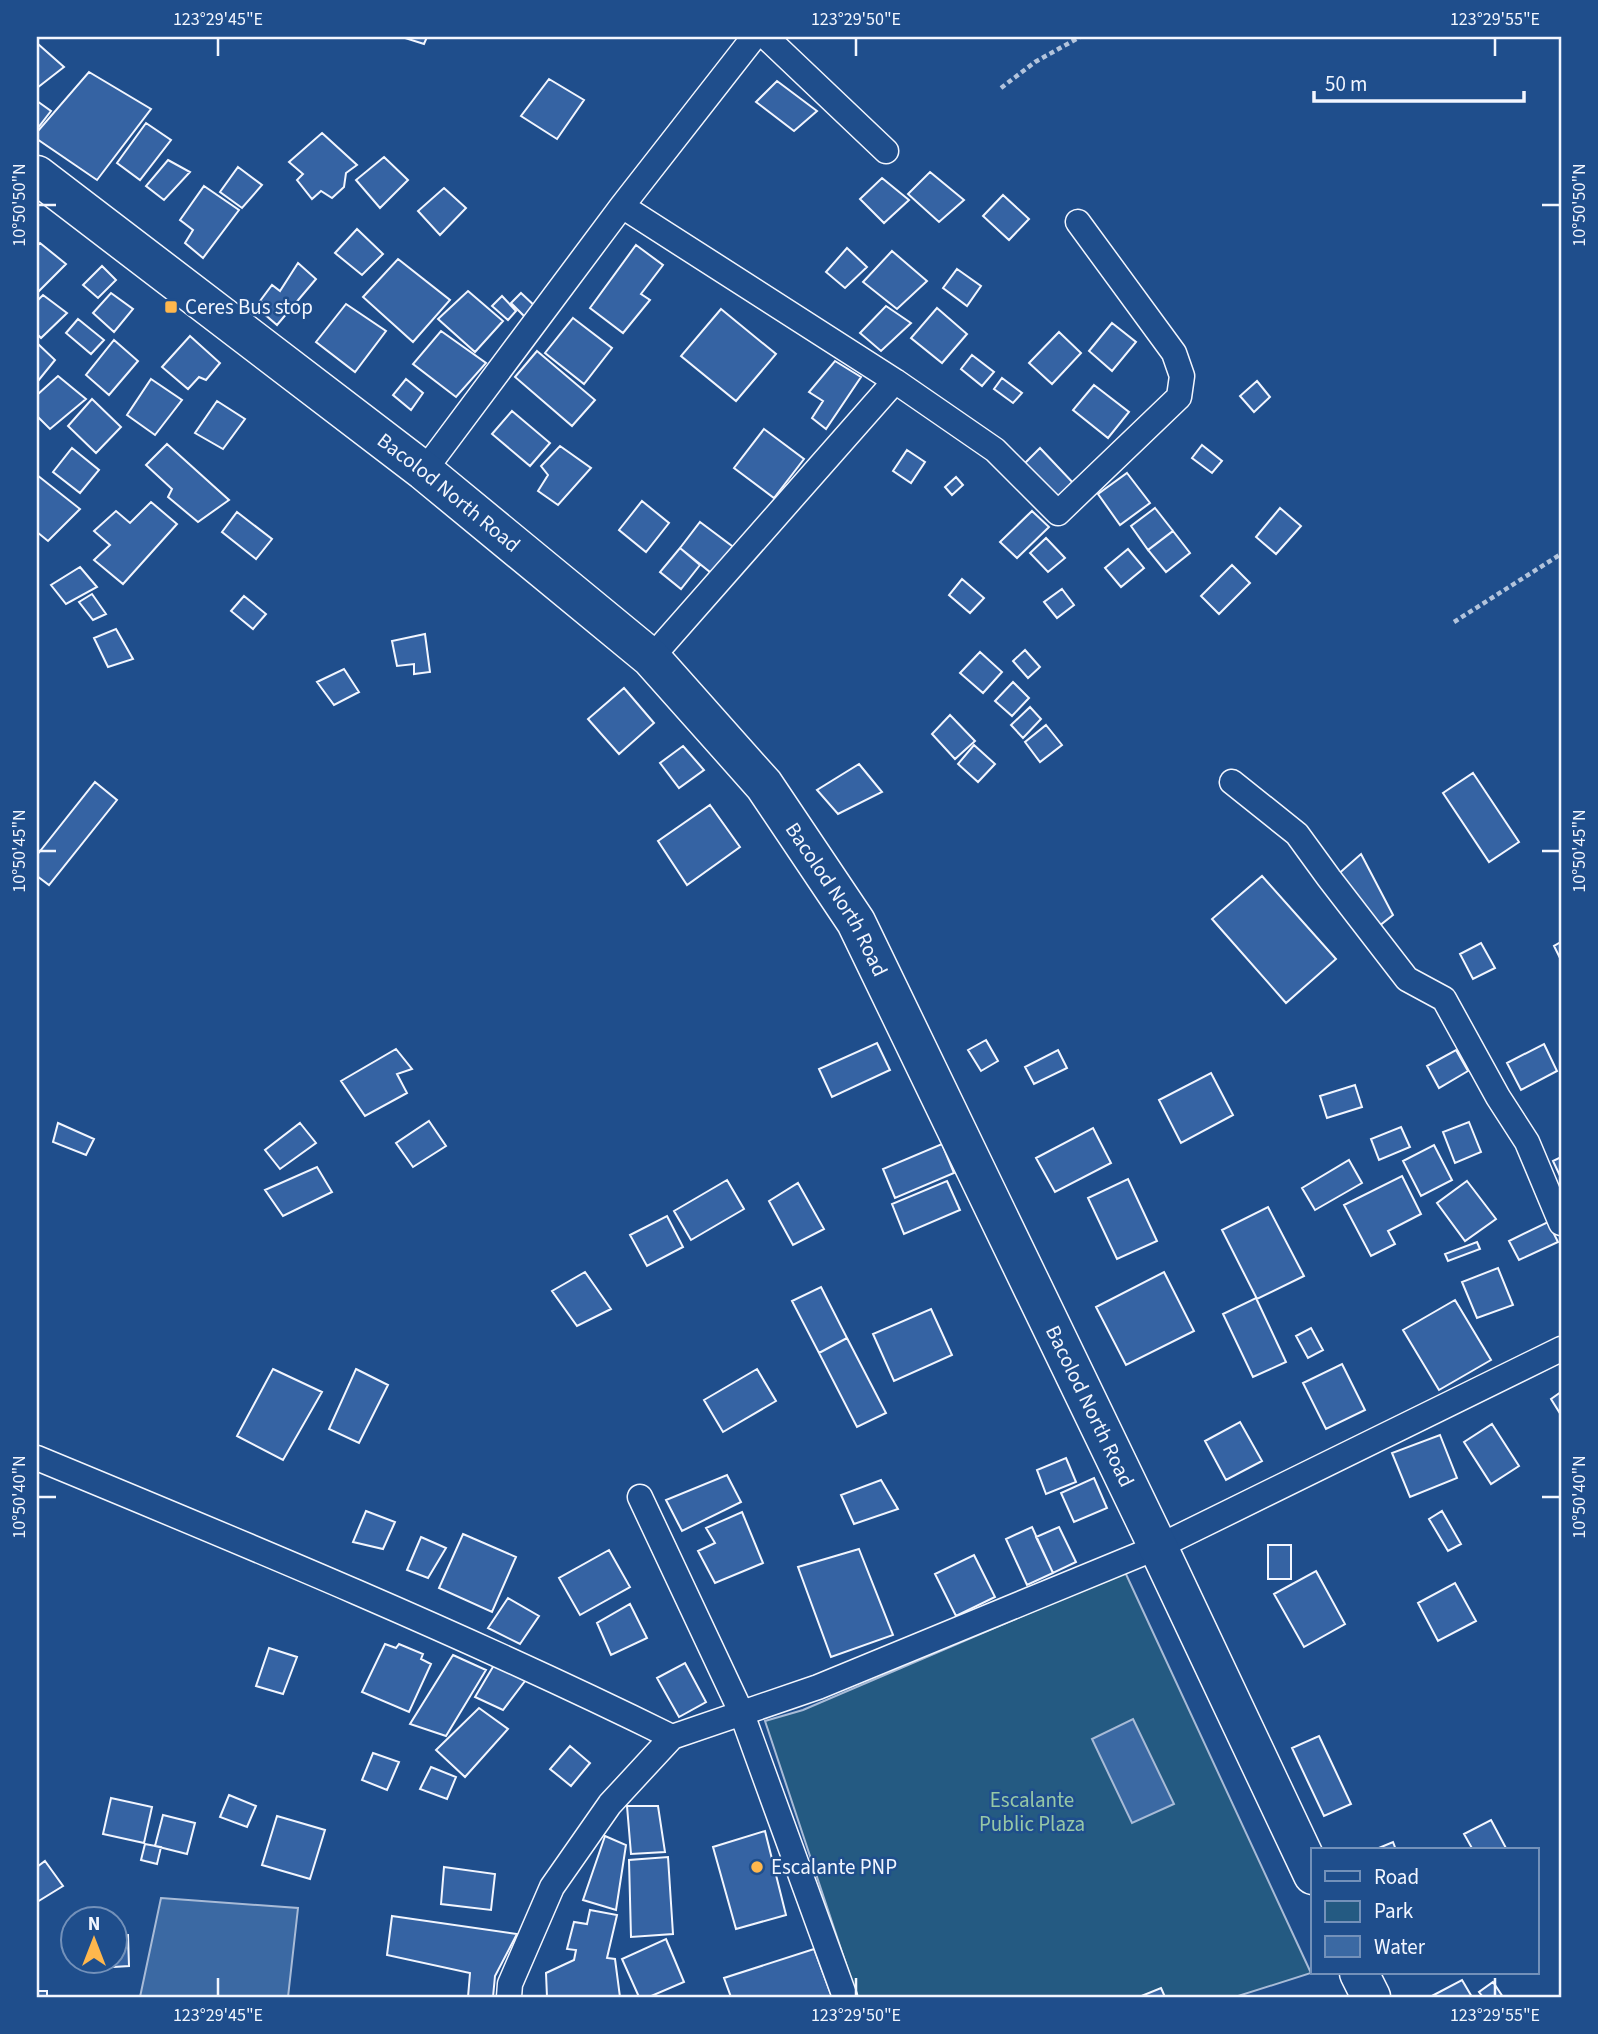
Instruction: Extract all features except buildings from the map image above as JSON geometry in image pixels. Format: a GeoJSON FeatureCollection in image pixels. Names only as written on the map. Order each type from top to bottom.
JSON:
{"type":"FeatureCollection","features":[{"type":"Feature","properties":{"kind":"highway","name":"Bacolod North Road"},"geometry":{"type":"LineString","coordinates":[[37,175],[424,471],[651,658],[764,785],[856,922],[1311,1871]]}},
{"type":"Feature","properties":{"kind":"highway"},"geometry":{"type":"LineString","coordinates":[[1360,1974],[1371,1997]]}},
{"type":"Feature","properties":{"kind":"street"},"geometry":{"type":"LineString","coordinates":[[424,471],[622,206],[754,37]]}},
{"type":"Feature","properties":{"kind":"street"},"geometry":{"type":"LineString","coordinates":[[765,37],[887,151]]}},
{"type":"Feature","properties":{"kind":"street"},"geometry":{"type":"LineString","coordinates":[[622,206],[895,381],[995,450],[1058,513],[1179,397],[1182,376],[1174,352],[1078,222]]}},
{"type":"Feature","properties":{"kind":"street"},"geometry":{"type":"LineString","coordinates":[[651,658],[895,381]]}},
{"type":"Feature","properties":{"kind":"street"},"geometry":{"type":"LineString","coordinates":[[1232,782],[1297,834],[1407,979],[1444,999],[1498,1097],[1527,1142],[1561,1223]]}},
{"type":"Feature","properties":{"kind":"street"},"geometry":{"type":"LineString","coordinates":[[509,1997],[510,1984],[552,1886],[610,1804],[672,1737],[818,1687],[1158,1547],[1561,1349]]}},
{"type":"Feature","properties":{"kind":"street"},"geometry":{"type":"LineString","coordinates":[[37,1458],[250,1546],[598,1700],[672,1737]]}},
{"type":"Feature","properties":{"kind":"street"},"geometry":{"type":"LineString","coordinates":[[640,1497],[742,1714],[845,1997]]}},
{"type":"Feature","properties":{"kind":"path"},"geometry":{"type":"LineString","coordinates":[[1001,88],[1035,62],[1080,37]]}},
{"type":"Feature","properties":{"kind":"path"},"geometry":{"type":"LineString","coordinates":[[1454,622],[1561,554]]}},
{"type":"Feature","properties":{"kind":"green space","name":"Escalante Public Plaza"},"geometry":{"type":"Polygon","coordinates":[[[1125,1572],[1311,1973],[1235,1997],[857,1997],[765,1721],[803,1710],[1125,1572]]]}},
{"type":"Feature","properties":{"kind":"water"},"geometry":{"type":"Polygon","coordinates":[[[1133,1719],[1174,1804],[1132,1823],[1092,1739],[1133,1719]]]}},
{"type":"Feature","properties":{"kind":"water"},"geometry":{"type":"Polygon","coordinates":[[[161,1898],[298,1908],[288,1997],[140,1997],[161,1898]]]}},
{"type":"Feature","properties":{"kind":"place","name":"Ceres Bus stop"},"geometry":{"type":"Point","coordinates":[171,307]}},
{"type":"Feature","properties":{"kind":"place","name":"Escalante PNP"},"geometry":{"type":"Point","coordinates":[757,1867]}}]}
